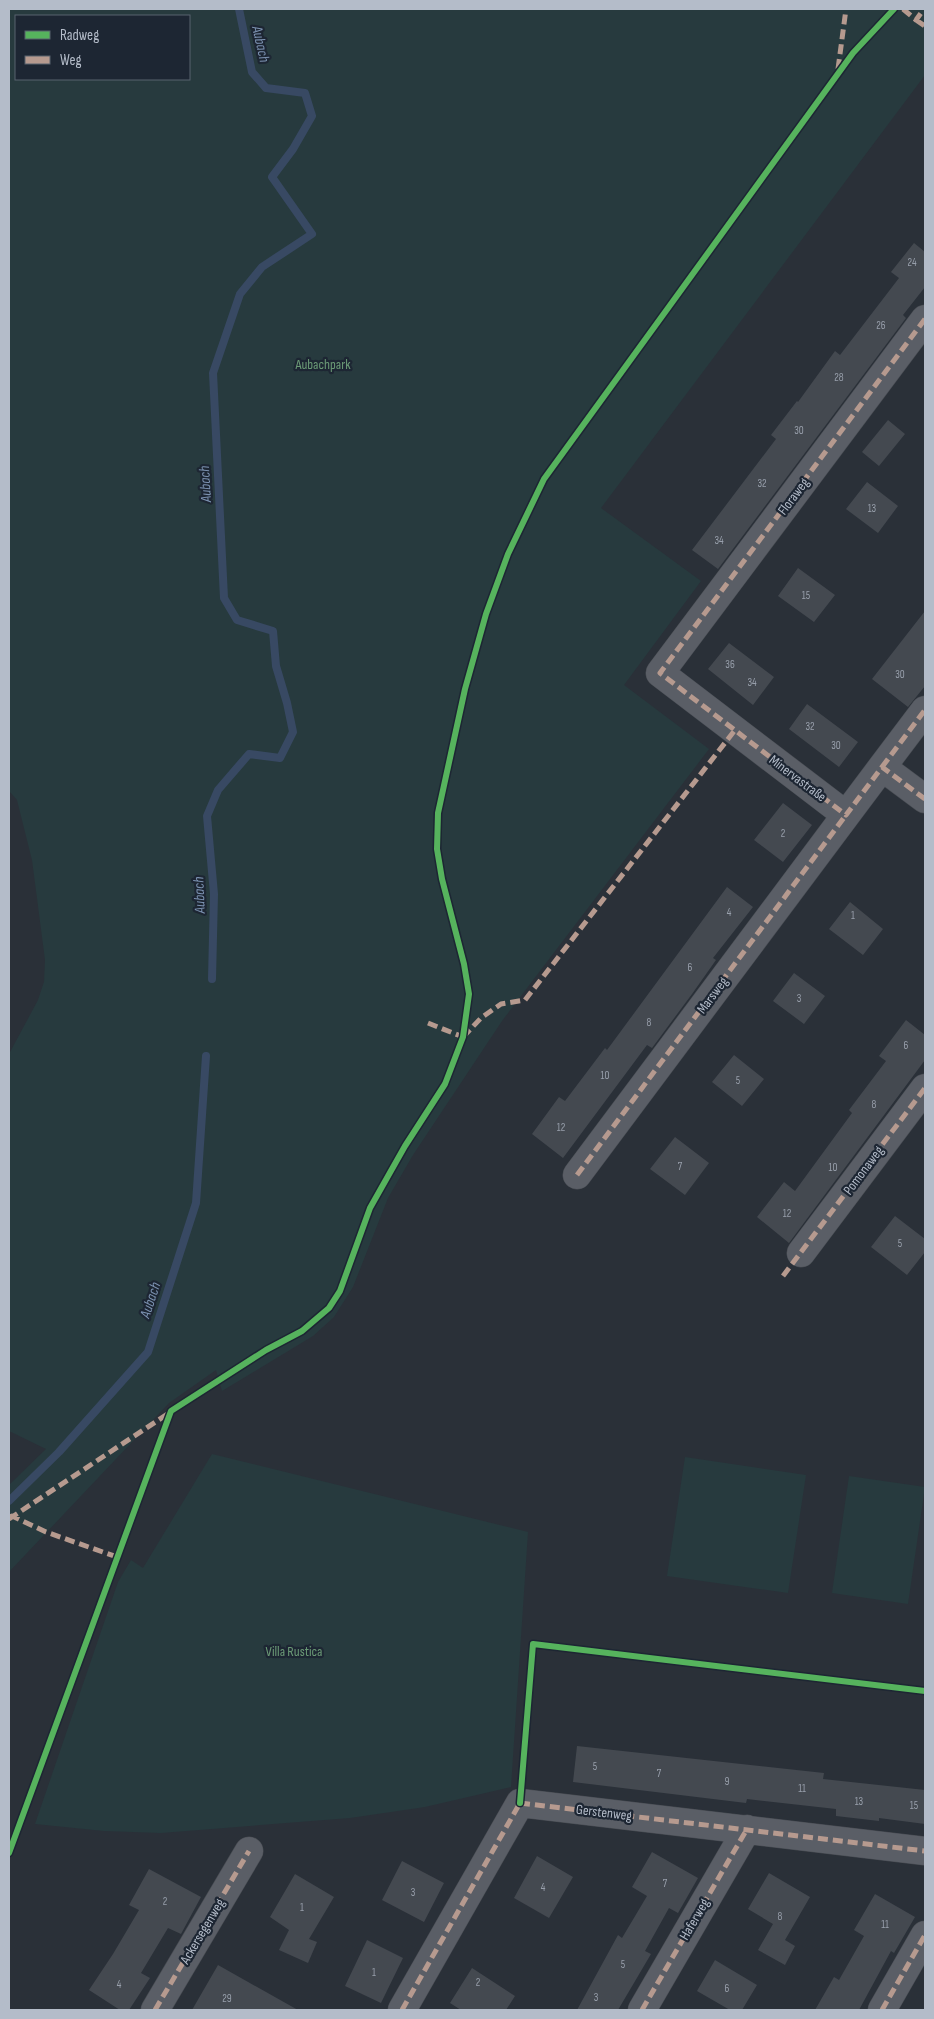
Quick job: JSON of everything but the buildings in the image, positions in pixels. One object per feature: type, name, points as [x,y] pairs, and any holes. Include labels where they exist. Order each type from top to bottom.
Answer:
[{"type":"street","name":"Floraweg","points":[[660,673],[925,319]]},
{"type":"street","name":"Minervastraße","points":[[660,673],[846,815]]},
{"type":"street","points":[[846,815],[925,710]]},
{"type":"street","points":[[882,767],[925,799]]},
{"type":"street","name":"Marsweg","points":[[577,1175],[846,815]]},
{"type":"street","name":"Pomonaweg","points":[[800,1253],[925,1088]]},
{"type":"street","name":"Gerstenweg","points":[[402,2010],[520,1803],[925,1851]]},
{"type":"street","name":"Haferweg","points":[[642,2010],[747,1829]]},
{"type":"street","name":"Ackersegenweg","points":[[155,2010],[249,1851]]},
{"type":"street","points":[[882,2010],[925,1934]]},
{"type":"green space","name":"Aubachpark","points":[[9,9],[925,9],[925,75],[601,508],[701,581],[624,685],[709,749],[502,1021],[413,1155],[388,1198],[353,1287],[334,1317],[313,1336],[222,1391],[216,1370],[169,1403],[9,1572],[9,1485],[46,1449],[9,1431],[9,1054],[38,1000],[44,982],[45,960],[32,860],[17,800],[9,791]]},
{"type":"green space","name":"Villa Rustica","points":[[212,1454],[528,1532],[511,1787],[425,1807],[350,1818],[161,1833],[104,1831],[35,1824],[118,1582],[131,1560],[143,1568]]},
{"type":"green space","points":[[685,1457],[806,1475],[788,1593],[667,1576]]},
{"type":"green space","points":[[849,1476],[925,1487],[908,1604],[832,1593]]},
{"type":"waterway","name":"Aubach","points":[[212,979],[214,894],[207,816],[218,790],[249,754],[280,758],[293,732],[276,666],[273,631],[237,620],[224,598],[213,373],[240,294],[262,267],[312,234],[272,177],[293,149],[312,116],[305,93],[266,88],[252,72],[239,9]]},
{"type":"waterway","name":"Aubach","points":[[9,1501],[59,1452],[148,1352],[196,1203],[206,1056]]},
{"type":"marked path","points":[[838,69],[846,9]]},
{"type":"marked path","points":[[903,9],[916,20],[924,9]]},
{"type":"marked path","points":[[916,20],[925,26]]},
{"type":"marked path","points":[[925,319],[660,673],[846,815],[882,767],[925,799]]},
{"type":"marked path","points":[[882,767],[925,710]]},
{"type":"marked path","points":[[463,1037],[481,1018],[501,1004],[525,1000],[735,730]]},
{"type":"marked path","points":[[577,1175],[846,815]]},
{"type":"marked path","points":[[428,1023],[463,1037]]},
{"type":"marked path","points":[[783,1276],[925,1088]]},
{"type":"marked path","points":[[9,1519],[169,1413]]},
{"type":"marked path","points":[[10,1517],[12,1516],[46,1532],[117,1557]]},
{"type":"marked path","points":[[402,2010],[520,1803],[520,1799]]},
{"type":"marked path","points":[[520,1803],[925,1851]]},
{"type":"marked path","points":[[642,2010],[747,1829]]},
{"type":"marked path","points":[[155,2010],[249,1851]]},
{"type":"marked path","points":[[882,2010],[925,1935]]},
{"type":"cycle path","points":[[9,1853],[171,1411],[266,1350],[302,1331],[329,1308],[340,1291],[370,1208],[405,1146],[445,1084],[463,1037],[469,994],[464,964],[442,879],[437,849],[438,813],[465,689],[486,614],[508,554],[544,479],[853,53],[894,9]]},
{"type":"cycle path","points":[[520,1803],[533,1644],[925,1691]]}]
